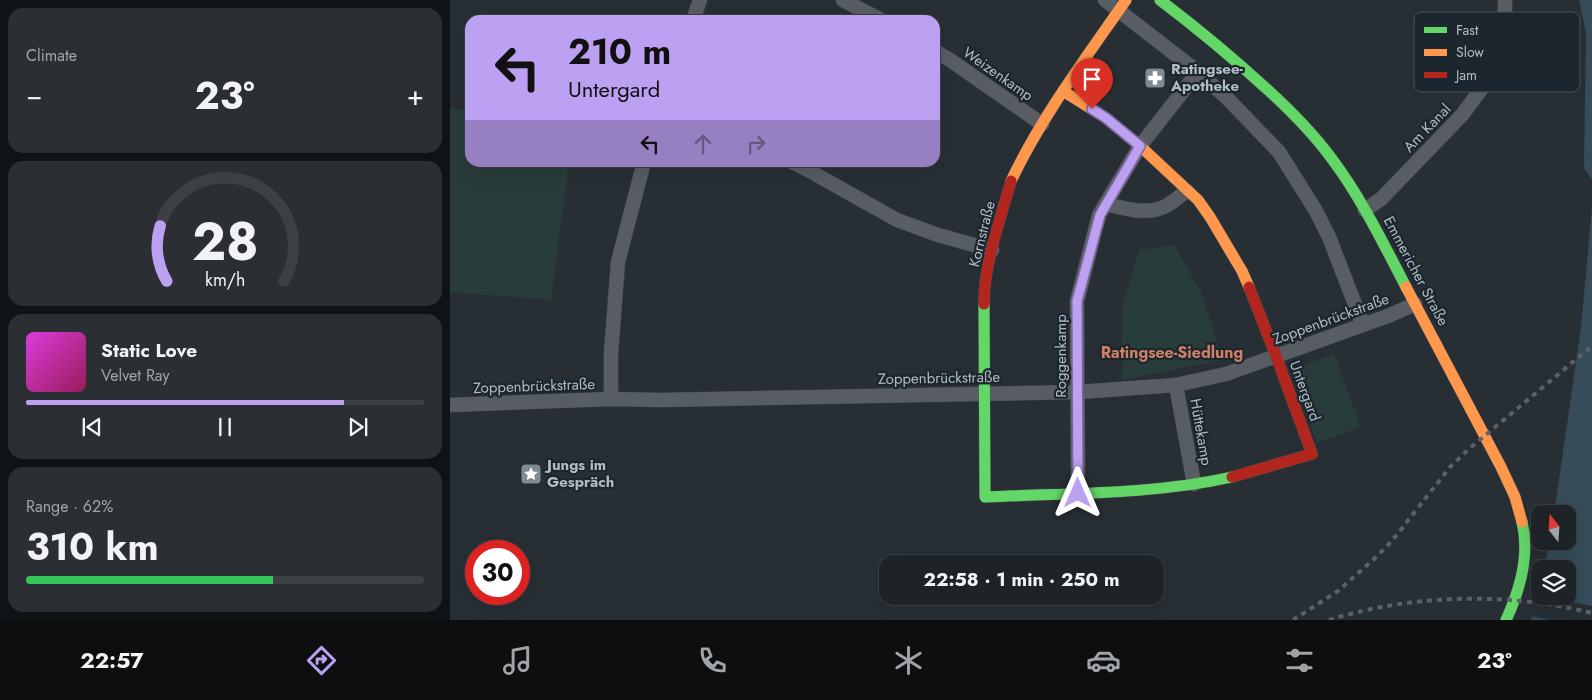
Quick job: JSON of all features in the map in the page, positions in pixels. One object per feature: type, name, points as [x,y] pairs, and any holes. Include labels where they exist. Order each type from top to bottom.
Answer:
[{"type":"street","points":[[694,15],[700,0]]},
{"type":"street","points":[[843,0],[872,15]]},
{"type":"street","points":[[1106,0],[1122,5],[1227,98],[1279,152],[1316,211],[1329,237],[1363,325]]},
{"type":"street","name":"Emmericher Straße","points":[[1160,0],[1249,72],[1304,124],[1337,165],[1366,210],[1504,476],[1519,510],[1523,525],[1524,565],[1516,597],[1506,620]]},
{"type":"street","name":"Kornstraße","points":[[985,496],[984,288],[1011,180],[1042,124],[1122,5]]},
{"type":"street","name":"Weizenkamp","points":[[940,54],[1042,124]]},
{"type":"street","name":"Roggenkamp","points":[[1078,493],[1077,301],[1100,215],[1140,146],[1198,72]]},
{"type":"street","name":"Untergard","points":[[985,496],[1136,490],[1194,484],[1254,472],[1312,454],[1242,271],[1210,217],[1198,200],[1140,146],[1106,118],[1063,91]]},
{"type":"street","name":"Am Kanal","points":[[1366,210],[1381,199],[1462,115],[1479,92]]},
{"type":"street","points":[[612,399],[611,352],[618,262],[643,167]]},
{"type":"street","points":[[802,167],[897,220],[938,235],[992,250]]},
{"type":"street","points":[[1106,204],[1130,210],[1148,211],[1166,206],[1187,191]]},
{"type":"street","name":"Zoppenbrückstraße","points":[[450,405],[612,399],[661,400],[1078,392],[1176,384],[1226,374],[1363,325],[1415,304]]},
{"type":"street","name":"Hüttekamp","points":[[1176,384],[1194,484]]},
{"type":"green space","points":[[450,109],[465,110],[465,167],[568,167],[551,300],[450,292]]},
{"type":"green space","points":[[1174,245],[1201,292],[1223,360],[1122,380],[1122,307],[1139,250]]},
{"type":"green space","points":[[1334,354],[1361,427],[1317,443],[1290,370]]},
{"type":"water","points":[[1579,0],[1592,0],[1592,180],[1584,168],[1586,33]]},
{"type":"water","points":[[1592,207],[1592,620],[1531,620],[1535,605],[1576,605],[1576,560],[1546,560],[1548,550],[1576,550],[1576,505],[1555,505],[1581,328]]},
{"type":"pier","points":[[1576,603],[1592,606],[1592,620],[1550,620],[1530,616],[1532,605],[1576,605]]},
{"type":"railway","points":[[1293,620],[1338,591],[1374,559],[1392,541],[1450,467],[1592,346]]},
{"type":"railway","points":[[1329,620],[1393,605],[1460,599],[1527,602],[1560,606],[1592,613]]},
{"type":"traffic: fast","points":[[1160,0],[1255,78],[1317,140],[1353,190],[1406,287]]},
{"type":"traffic: fast","points":[[984,304],[985,497],[1140,490],[1201,483],[1232,477]]},
{"type":"traffic: fast","points":[[1506,620],[1516,597],[1524,560],[1525,547],[1522,522]]},
{"type":"traffic: slow","points":[[1011,181],[1050,111],[1126,0]]},
{"type":"traffic: slow","points":[[1063,91],[1106,118],[1140,146],[1198,200],[1242,271],[1249,287]]},
{"type":"traffic: slow","points":[[1406,287],[1501,467],[1515,497],[1522,522]]},
{"type":"traffic: jam","points":[[984,304],[990,258],[1011,181]]},
{"type":"traffic: jam","points":[[1232,477],[1312,454],[1249,287]]},
{"type":"place","name":"Ratingsee- Apotheke","points":[[1155,78]]},
{"type":"place","name":"Jungs im Gespräch","points":[[531,474]]},
{"type":"district","name":"Ratingsee-Siedlung","points":[[1172,352]]},
{"type":"route","points":[[1078,493],[1077,301],[1100,215],[1140,146],[1092,109]]}]
